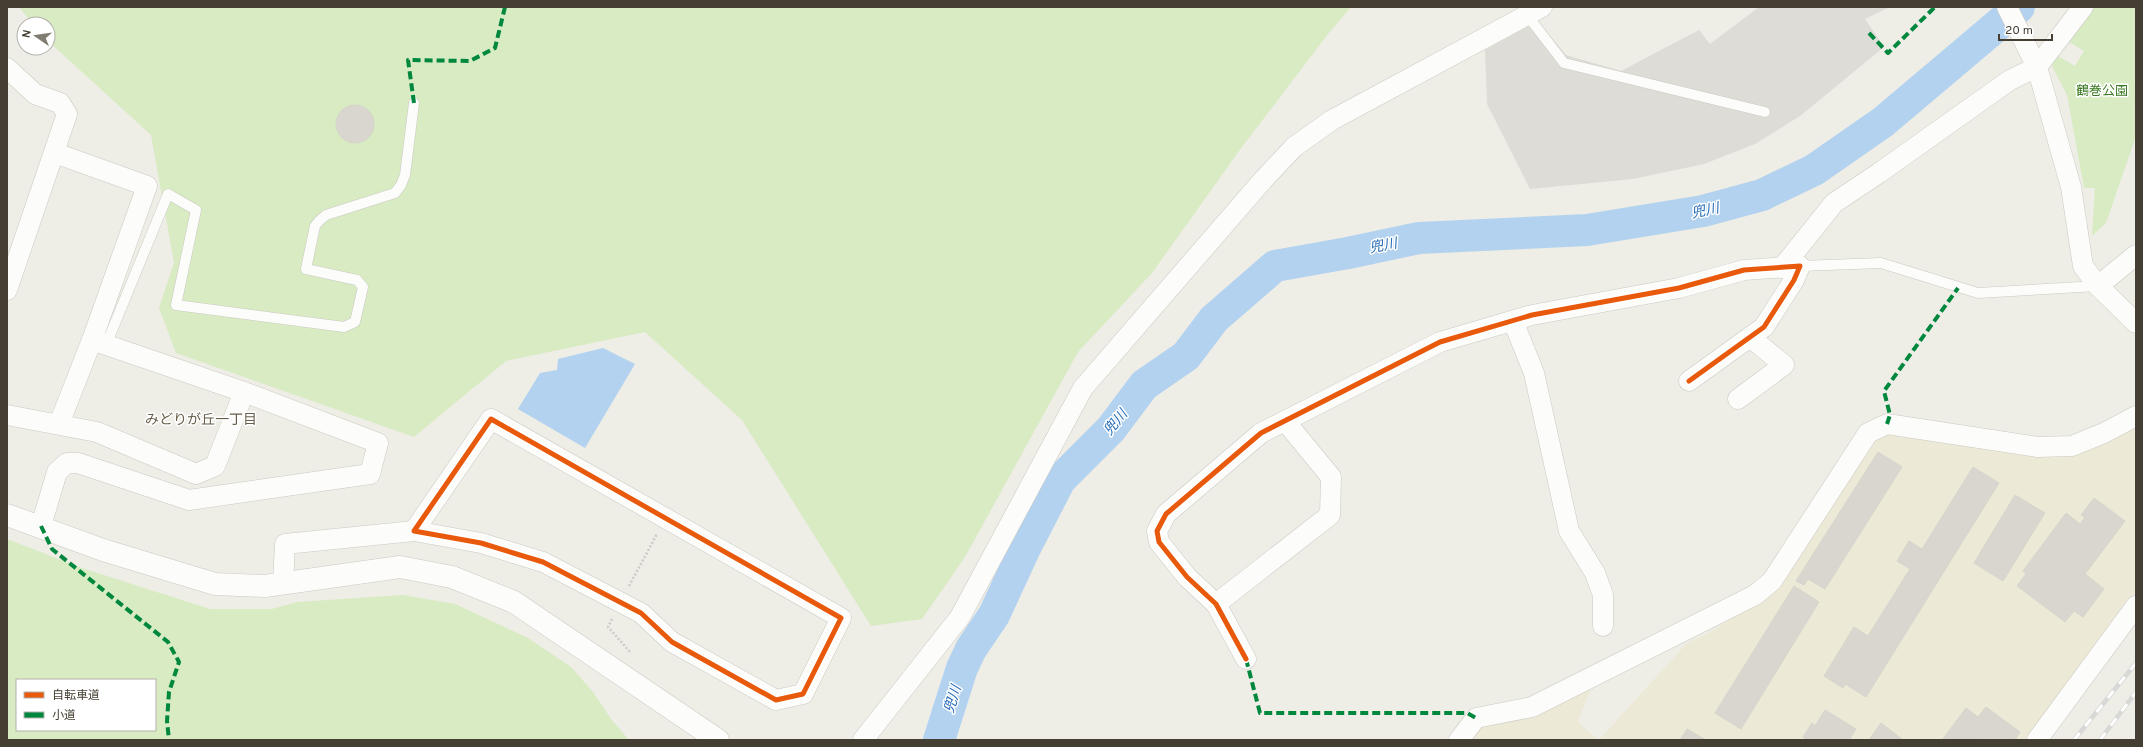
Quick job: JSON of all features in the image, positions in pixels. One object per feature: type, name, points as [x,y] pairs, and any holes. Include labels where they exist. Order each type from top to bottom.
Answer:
[{"type":"street","points":[[2007,7],[2034,63],[2071,187],[2083,266],[2098,286],[2136,323]]},
{"type":"street","points":[[1689,381],[1764,326],[1794,280],[1791,267],[1834,203],[1879,173],[2034,63],[2083,7]]},
{"type":"street","points":[[863,740],[960,617],[1083,388],[1263,180],[1294,147],[1332,120],[1535,11]]},
{"type":"street","points":[[7,68],[35,94],[60,103],[67,114],[55,153],[7,290]]},
{"type":"street","points":[[55,153],[147,186],[99,342],[59,424]]},
{"type":"street","points":[[2098,286],[2136,255]]},
{"type":"street","points":[[1246,659],[1216,604],[1187,577],[1159,542],[1157,531],[1166,514],[1261,434],[1440,342],[1532,315],[1679,288],[1744,270],[1791,267]]},
{"type":"street","points":[[1513,321],[1534,373],[1569,531],[1595,573],[1603,595],[1603,626]]},
{"type":"street","points":[[1738,399],[1784,365],[1750,337]]},
{"type":"street","points":[[41,526],[57,472],[67,463],[78,463],[189,500],[370,474],[378,443],[244,392],[99,342]]},
{"type":"street","points":[[7,415],[97,432],[119,440],[196,474],[215,466],[244,392]]},
{"type":"street","points":[[1459,740],[1476,718],[1532,707],[1755,595],[1772,581],[1868,433],[1887,424],[2038,447],[2072,446],[2104,433],[2136,416]]},
{"type":"street","points":[[283,583],[285,544],[414,531],[481,543],[543,562],[641,613],[672,642],[776,700],[803,694],[841,618],[491,419],[414,531]]},
{"type":"street","points":[[1216,604],[1330,515],[1331,477],[1285,421]]},
{"type":"street","points":[[7,515],[41,526],[103,550],[215,584],[264,586],[400,567],[452,577],[514,602],[718,740]]},
{"type":"street","points":[[2037,740],[2136,606]]},
{"type":"lane","points":[[1535,11],[1564,63],[1765,112]]},
{"type":"lane","points":[[99,342],[168,194],[196,210],[176,305],[344,327],[354,322],[363,287],[357,280],[306,269],[315,226],[326,216],[395,193],[401,185],[405,175],[414,103]]},
{"type":"lane","points":[[1791,267],[1881,263],[1978,293],[2098,286]]},
{"type":"path","points":[[631,653],[608,627],[666,518]]},
{"type":"shaded area","points":[[1759,7],[1890,7],[1865,19],[1884,47],[1800,116],[1755,144],[1704,164],[1633,179],[1530,189],[1487,104],[1485,50],[1538,21],[1566,55],[1621,71],[1699,30],[1710,44]]},
{"type":"shaded area","points":[[2136,425],[2136,591],[2027,740],[1599,740],[1687,643],[1709,633],[1756,603],[1866,447],[1888,431],[2079,453],[2101,445]]},
{"type":"shaded area","points":[[1591,688],[1578,722],[1598,740],[1467,740],[1473,732],[1487,723]]},
{"type":"green space","points":[[19,7],[1351,7],[1328,34],[1239,151],[1152,273],[1078,352],[965,557],[922,619],[871,626],[742,420],[645,332],[506,361],[414,437],[176,353],[159,308],[174,263],[151,135],[56,48],[56,16],[26,16]]},
{"type":"green space","name":"鶴巻公園","points":[[2095,7],[2136,7],[2136,136],[2106,223],[2092,236],[2095,188],[2084,188],[2067,95],[2052,66],[2056,55],[2075,66],[2084,51],[2066,40]]},
{"type":"green space","points":[[7,539],[82,568],[210,609],[272,609],[297,602],[403,595],[455,604],[528,638],[571,667],[593,692],[611,719],[629,740],[7,740]]},
{"type":"water","points":[[603,348],[635,364],[585,448],[518,409],[540,373],[557,370],[558,359]]},
{"type":"building","points":[[351,105],[359,105],[369,110],[373,117],[373,131],[369,138],[359,143],[351,143],[341,138],[339,135],[336,128],[336,120],[341,110],[344,108]]},
{"type":"building","points":[[1878,452],[1902,467],[1825,589],[1808,579],[1804,585],[1796,581]]},
{"type":"building","points":[[1973,467],[1999,483],[1866,697],[1845,684],[1843,688],[1824,676],[1854,627],[1868,636],[1910,569],[1897,561],[1909,541],[1922,549]]},
{"type":"building","points":[[2015,495],[2045,513],[2003,581],[1974,563]]},
{"type":"building","points":[[2094,498],[2125,521],[2085,574],[2104,589],[2083,617],[2074,611],[2065,622],[2017,586],[2026,574],[2023,571],[2066,513],[2080,524],[2085,517],[2081,515]]},
{"type":"building","points":[[1794,586],[1819,602],[1741,729],[1715,713]]},
{"type":"building","points":[[1986,707],[2020,732],[2015,740],[1943,739],[1966,708],[1978,717]]},
{"type":"building","points":[[1825,710],[1856,729],[1849,740],[1807,740],[1803,737],[1812,723],[1815,726]]},
{"type":"building","points":[[1881,723],[1903,740],[1869,740]]},
{"type":"building","points":[[1687,729],[1706,740],[1680,740]]},
{"type":"waterway","name":"兜川","points":[[939,740],[962,668],[971,649],[994,615],[1024,550],[1060,480],[1111,429],[1144,385],[1186,356],[1214,319],[1275,266],[1419,238],[1587,230],[1703,211],[1762,195],[1814,170],[1883,122],[2019,7]]},
{"type":"railway","points":[[2074,740],[2136,663]]},
{"type":"railway","points":[[2100,740],[2136,692]]},
{"type":"marked path","points":[[414,103],[408,60],[470,61],[495,48],[505,7]]},
{"type":"marked path","points":[[1869,33],[1888,53],[1935,7]]},
{"type":"marked path","points":[[1887,424],[1890,415],[1884,391],[1958,288]]},
{"type":"marked path","points":[[41,526],[52,549],[168,642],[179,662],[169,692],[167,721],[169,740]]},
{"type":"marked path","points":[[1246,659],[1260,713],[1467,713],[1476,718]]},
{"type":"cycle path","points":[[1246,659],[1216,604],[1187,577],[1159,542],[1157,531],[1166,514],[1261,433],[1440,342],[1532,315],[1679,288],[1744,270],[1800,266],[1794,280],[1764,327],[1689,381]]},
{"type":"cycle path","points":[[491,419],[841,618],[803,694],[776,700],[672,642],[641,613],[543,562],[481,543],[414,531],[491,419]]},
{"type":"district","name":"みどりが丘一丁目","points":[[201,419]]}]
